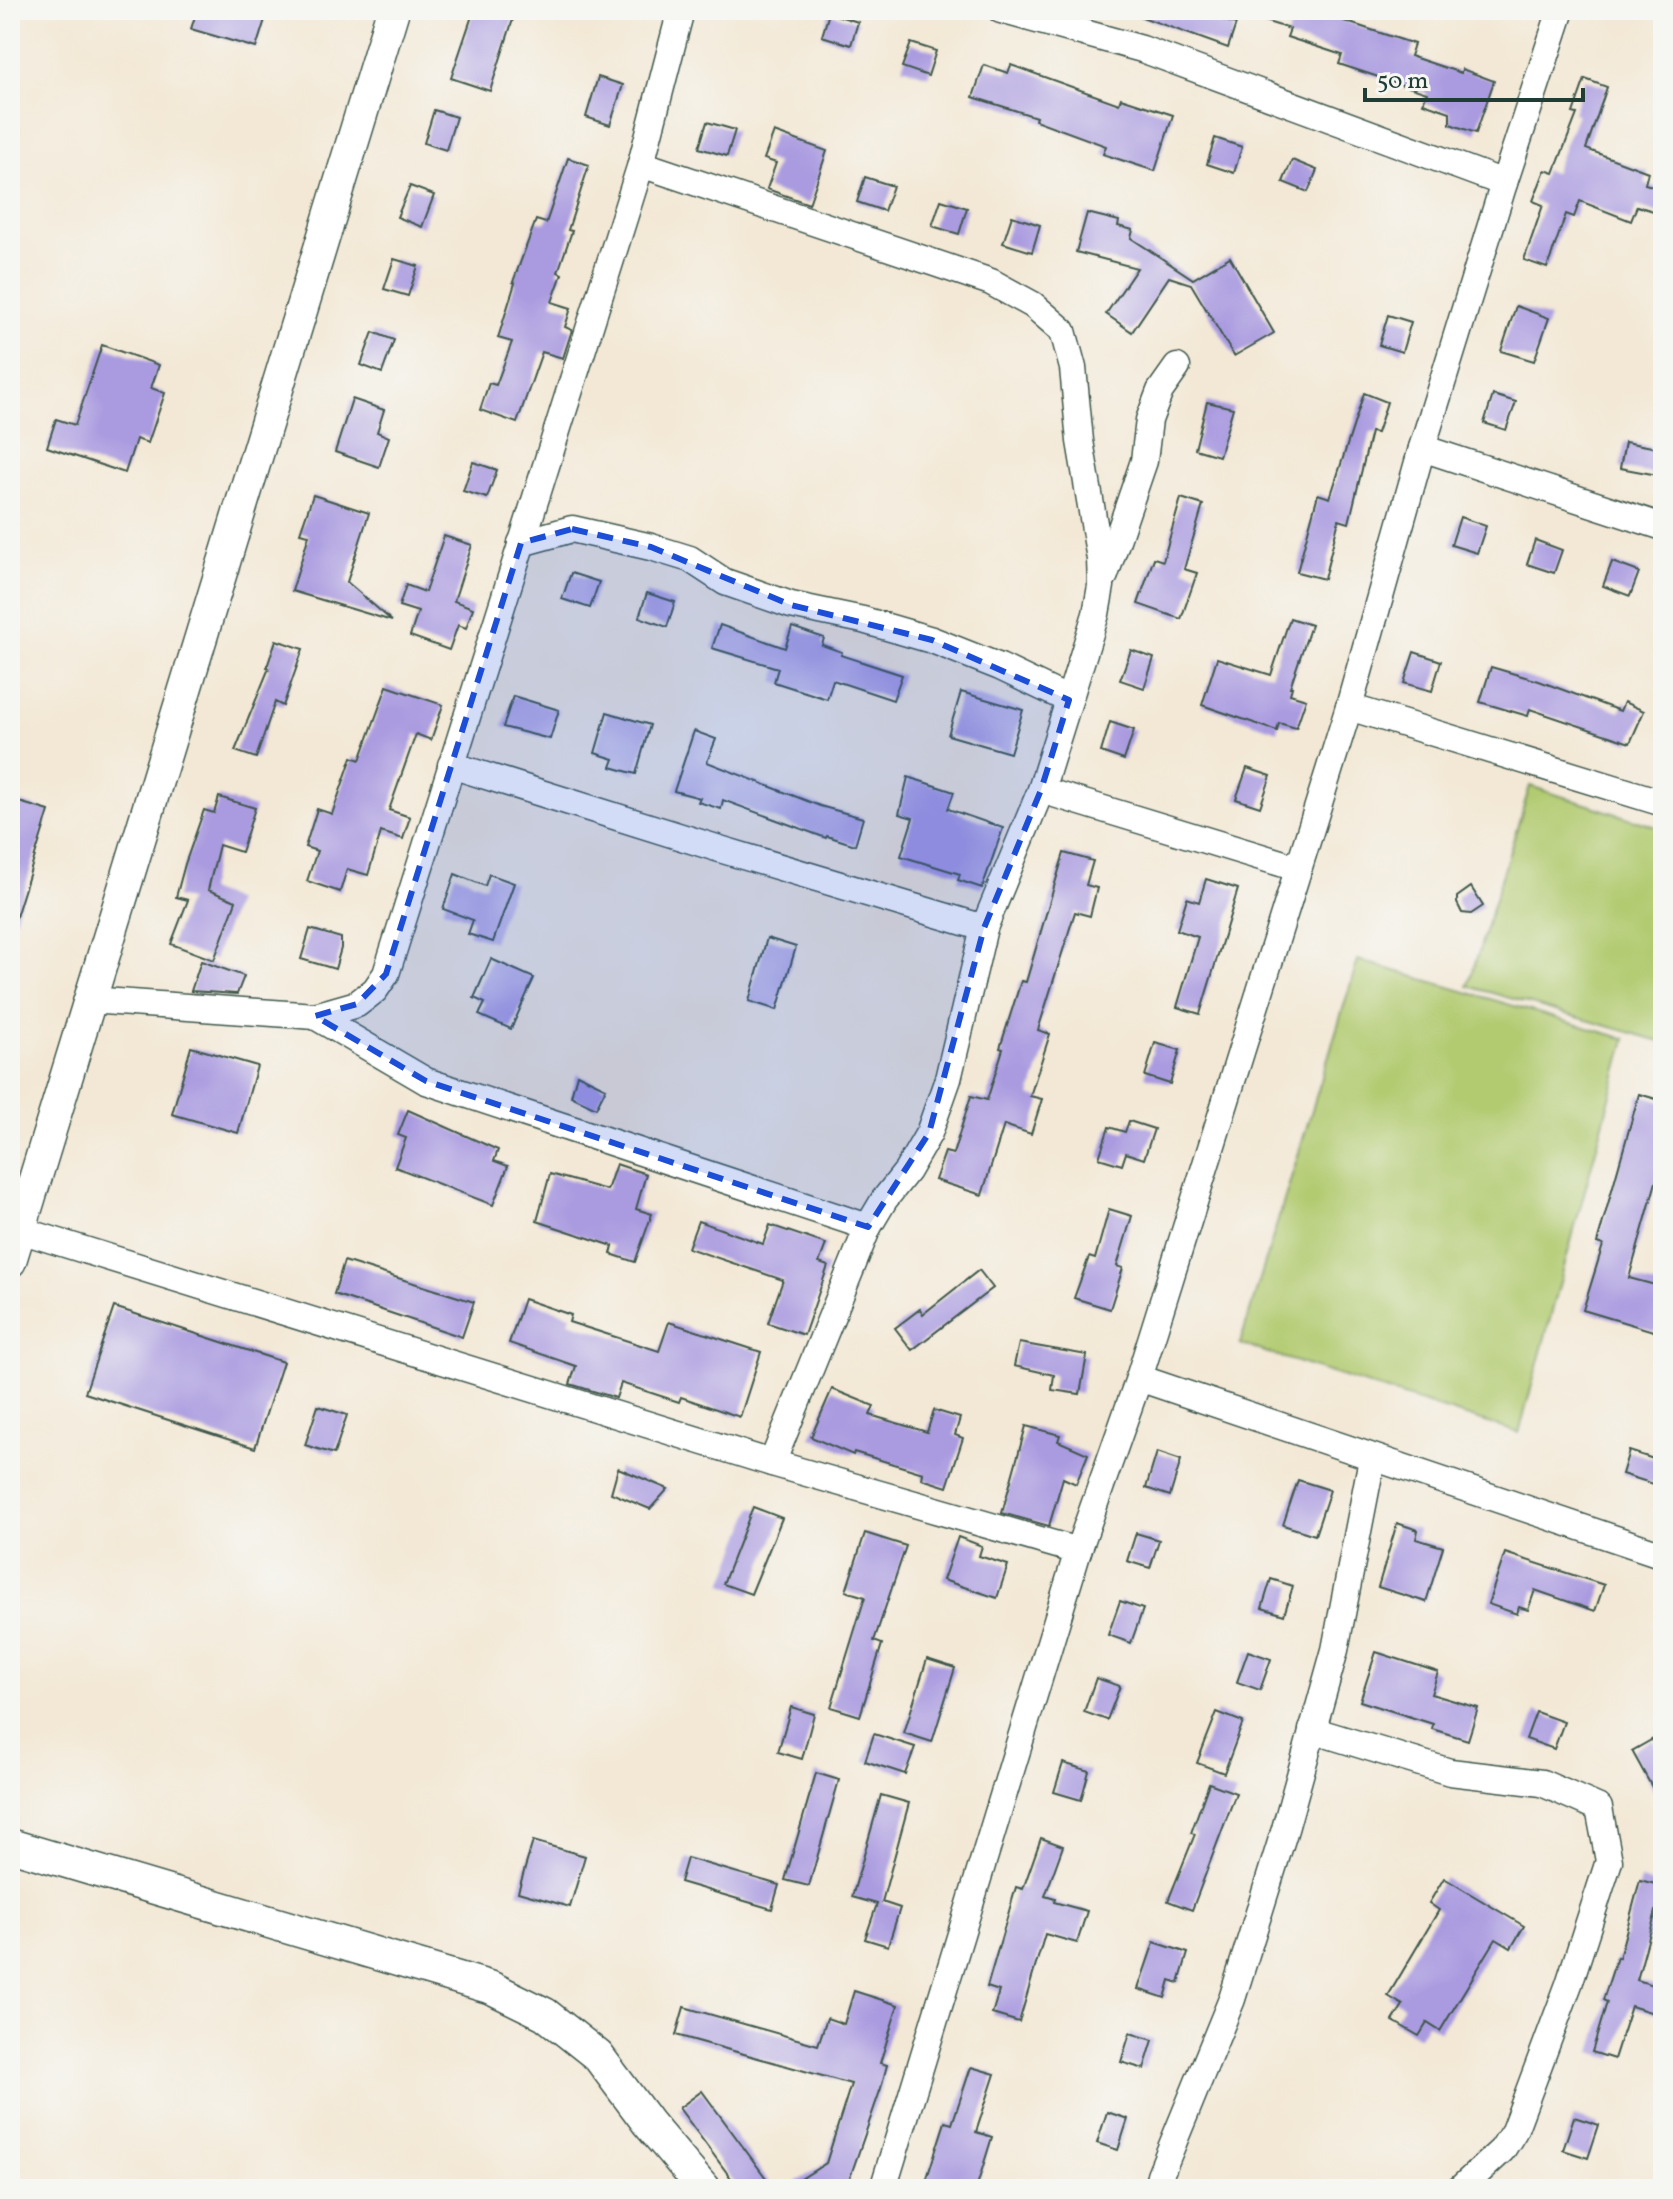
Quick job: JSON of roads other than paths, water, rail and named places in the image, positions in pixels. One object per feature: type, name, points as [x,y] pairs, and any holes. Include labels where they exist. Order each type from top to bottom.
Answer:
[{"type":"street","points":[[10,1261],[393,10]]},
{"type":"street","points":[[89,1000],[315,1016],[357,1004],[375,990],[386,974],[641,164],[681,10]]},
{"type":"street","points":[[1001,10],[1142,49],[1504,183]]},
{"type":"street","points":[[883,2189],[1078,1551],[1139,1378],[1349,707],[1422,448],[1561,10]]},
{"type":"street","points":[[641,164],[991,282],[1033,305],[1063,331],[1073,368],[1080,441],[1100,559],[1101,586]]},
{"type":"street","points":[[772,1463],[868,1227],[929,1133],[948,1079],[984,928],[1041,790],[1096,614],[1101,586],[1144,461],[1149,420],[1160,391],[1177,367]]},
{"type":"street","points":[[1422,448],[1663,527]]},
{"type":"street","points":[[521,543],[572,529],[651,547],[690,559],[725,582],[791,605],[863,620],[932,640],[1069,700]]},
{"type":"street","points":[[1349,707],[1663,803]]},
{"type":"street","points":[[451,765],[737,855],[984,928]]},
{"type":"street","points":[[1041,790],[1297,868]]},
{"type":"street","points":[[315,1016],[426,1081],[868,1227]]},
{"type":"street","points":[[20,1230],[772,1463],[1078,1551]]},
{"type":"street","points":[[1139,1378],[1663,1555]]},
{"type":"street","points":[[1157,2189],[1232,1999],[1312,1730],[1335,1650],[1372,1459]]},
{"type":"street","points":[[1312,1730],[1450,1772],[1542,1783],[1599,1808],[1609,1861],[1569,1984],[1514,2131],[1502,2150],[1460,2189]]},
{"type":"street","points":[[10,1845],[477,1984],[519,2000],[545,2014],[598,2056],[648,2123],[704,2189]]}]
